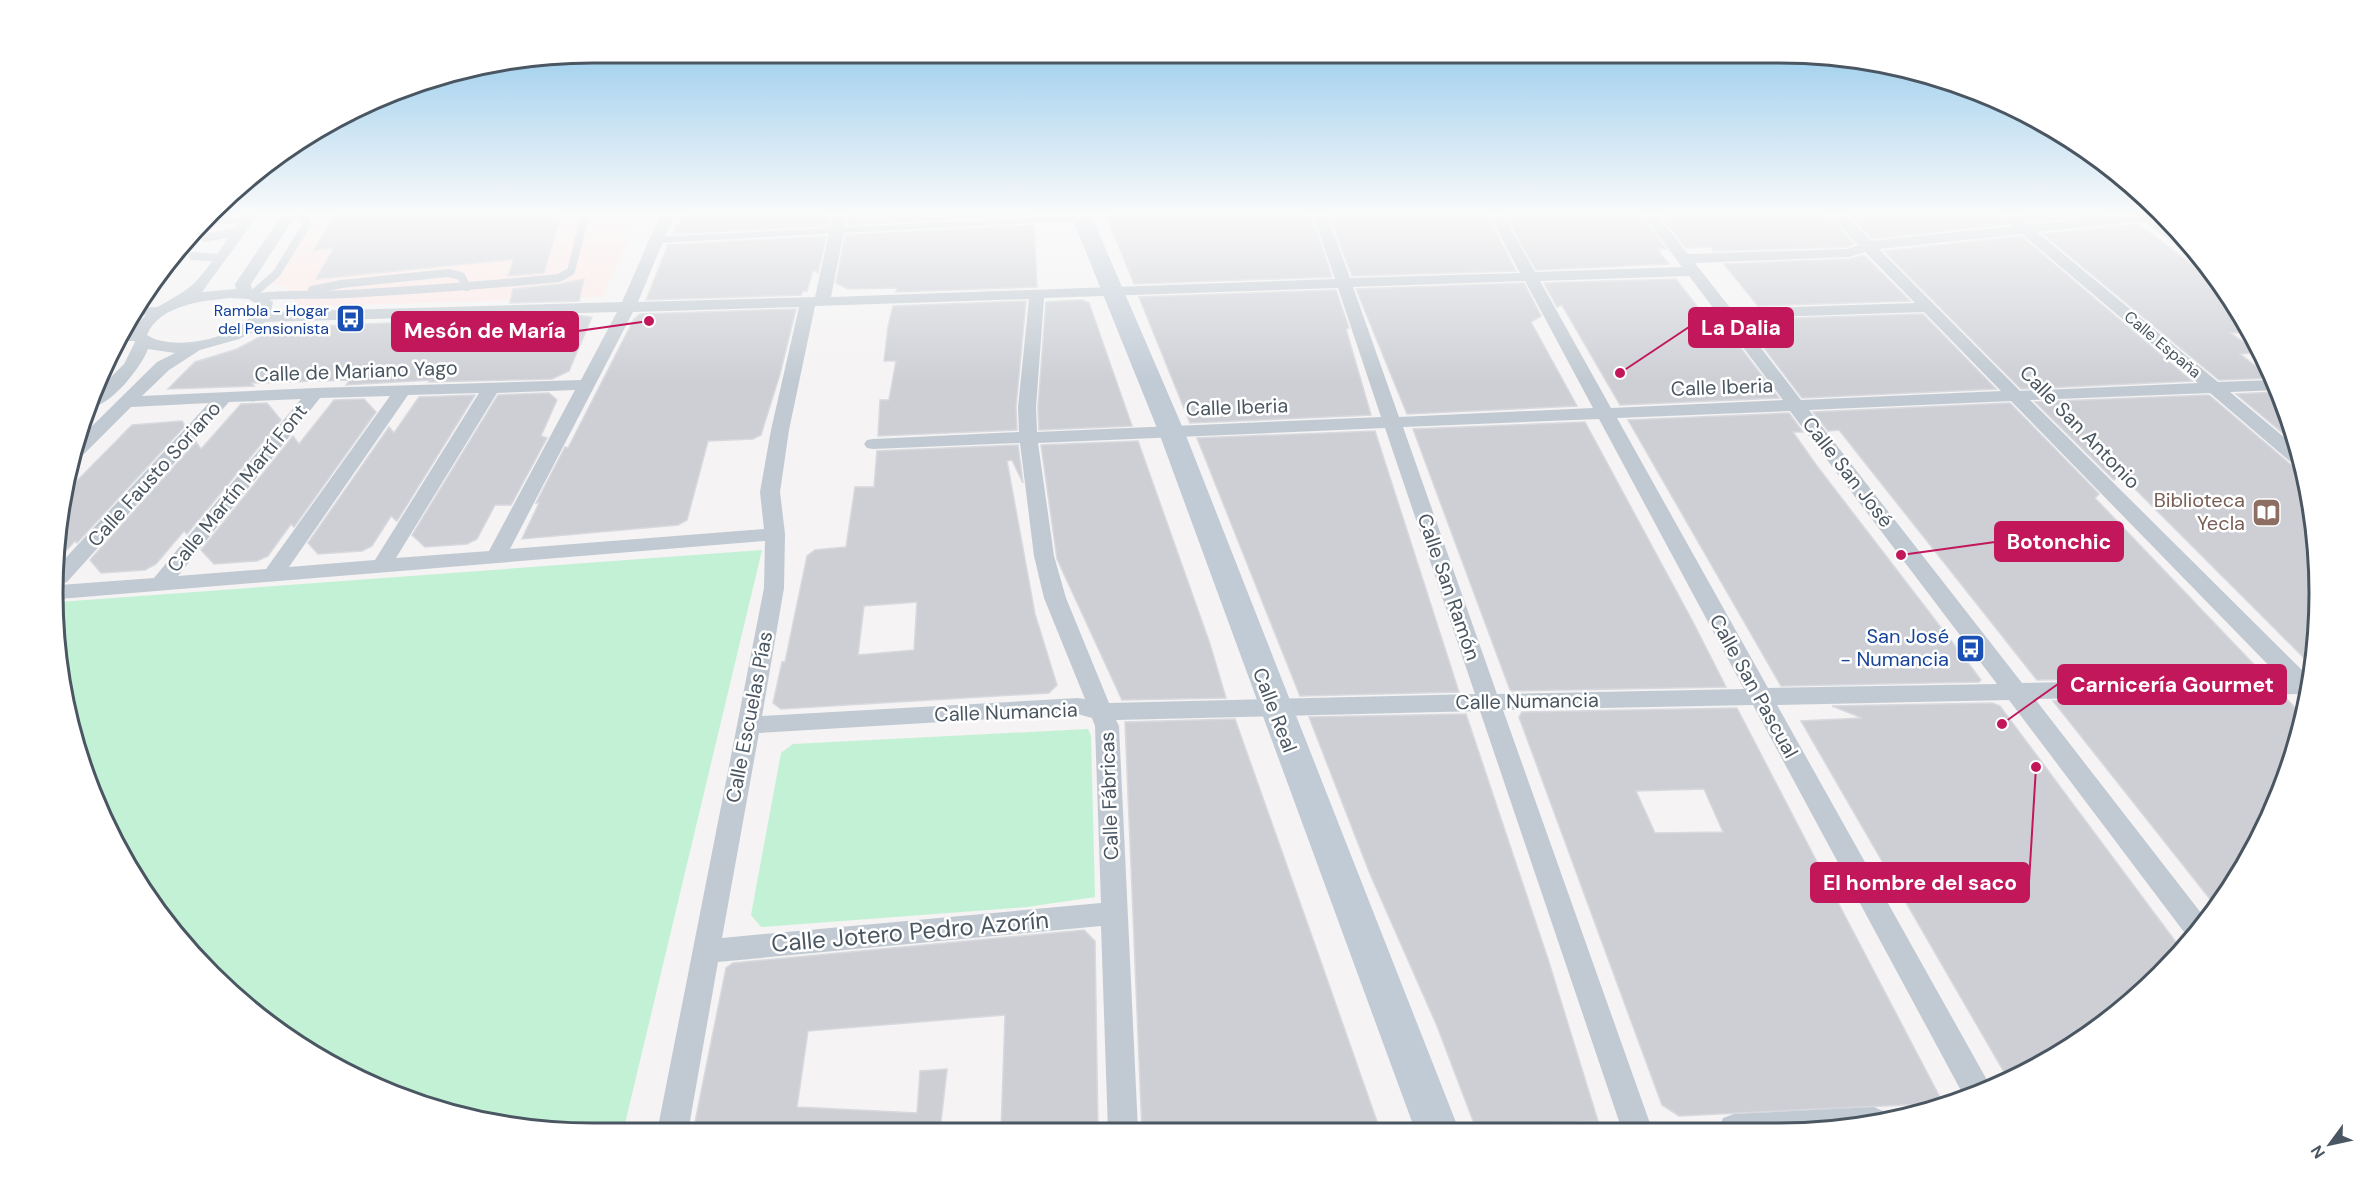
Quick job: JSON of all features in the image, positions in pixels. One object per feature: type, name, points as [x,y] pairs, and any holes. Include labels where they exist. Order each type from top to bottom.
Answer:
[{"type":"main road","name":"Calle Real","points":[[1105,270],[1171,432],[1274,709],[1434,1123]]},
{"type":"street","points":[[177,304],[199,287],[211,270]]},
{"type":"street","points":[[85,444],[163,366],[206,344],[240,332],[262,317],[266,309],[265,302],[252,295],[243,284],[252,270]]},
{"type":"street","points":[[496,557],[628,306],[644,270]]},
{"type":"street","name":"Calle Escuelas Pías","points":[[674,1123],[774,588],[775,534],[771,492],[780,430],[824,270]]},
{"type":"street","name":"Calle San Ramón","points":[[1338,270],[1635,1123]]},
{"type":"street","name":"Calle San Pascual","points":[[1525,270],[1974,1086]]},
{"type":"street","points":[[262,317],[815,302],[1529,277],[1618,270]]},
{"type":"street","name":"Calle San José","points":[[1693,270],[2019,692],[2193,923]]},
{"type":"street","name":"Calle San Antonio","points":[[1893,270],[2301,683]]},
{"type":"street","name":"Calle España","points":[[2074,270],[2290,451]]},
{"type":"street","points":[[102,392],[136,360],[140,340],[139,328],[147,320],[177,304],[213,294],[252,295]]},
{"type":"street","name":"Calle Fábricas","points":[[1037,294],[1028,407],[1028,438],[1049,576],[1055,597],[1104,712],[1107,726],[1123,1123]]},
{"type":"street","points":[[1726,314],[1929,307]]},
{"type":"street","points":[[140,340],[153,347],[168,349],[206,344]]},
{"type":"street","name":"Calle de Mariano Yago","points":[[128,402],[315,393],[586,385]]},
{"type":"street","name":"Calle Iberia","points":[[873,444],[2267,385]]},
{"type":"street","points":[[381,566],[492,387]]},
{"type":"street","points":[[273,574],[403,390]]},
{"type":"street","name":"Calle Martín Martí Font","points":[[160,584],[315,393]]},
{"type":"street","name":"Calle Fausto Soriano","points":[[64,573],[224,397]]},
{"type":"street","points":[[63,592],[775,534]]},
{"type":"street","name":"Calle Numancia","points":[[747,725],[1078,706],[1104,712],[1489,702],[2300,688]]},
{"type":"street","name":"Calle Jotero Pedro Azorín","points":[[706,951],[1114,913]]},
{"type":"lane","points":[[252,295],[264,288],[278,270]]},
{"type":"lane","points":[[303,292],[326,295],[467,287],[550,279],[566,275],[571,270]]},
{"type":"lane","points":[[252,295],[303,292],[341,284],[448,273],[461,276],[467,287]]},
{"type":"lane","points":[[144,312],[160,312]]},
{"type":"lane","points":[[129,338],[140,340]]},
{"type":"shaded area","points":[[272,270],[615,270],[602,297],[297,307],[292,293],[286,287],[265,282]]},
{"type":"green space","points":[[762,550],[625,1123],[558,1122],[490,1113],[456,1105],[390,1083],[328,1052],[299,1034],[270,1013],[218,968],[173,916],[152,887],[134,858],[103,796],[81,730],[73,696],[64,628],[63,602]]},
{"type":"green space","points":[[1088,729],[1091,736],[1095,897],[1027,907],[761,927],[751,915],[781,753],[793,744]]},
{"type":"building","points":[[321,270],[402,270],[316,279]]},
{"type":"building","points":[[510,270],[545,270],[544,273],[508,276]]},
{"type":"building","points":[[658,270],[813,270],[807,291],[803,291],[801,295],[646,300]]},
{"type":"building","points":[[838,270],[1036,270],[1037,287],[896,292],[897,288],[848,289],[836,283]]},
{"type":"building","points":[[1128,270],[1330,270],[1332,277],[1134,284]]},
{"type":"building","points":[[1350,270],[1516,271],[1352,276]]},
{"type":"building","points":[[1729,270],[1879,270],[1910,301],[1758,306]]},
{"type":"building","points":[[1903,270],[2062,270],[2192,381],[2021,389]]},
{"type":"building","points":[[2087,270],[2199,270],[2240,333],[2230,333],[2246,343],[2251,353],[2240,354],[2259,368],[2263,378],[2219,380]]},
{"type":"building","points":[[584,279],[579,301],[510,303],[513,289]]},
{"type":"building","points":[[1676,279],[1723,340],[1734,339],[1779,398],[1620,405],[1562,305],[1557,307],[1544,283]]},
{"type":"building","points":[[1524,283],[1541,316],[1531,322],[1577,406],[1407,414],[1356,289]]},
{"type":"building","points":[[1336,290],[1349,328],[1346,329],[1371,415],[1190,423],[1139,297]]},
{"type":"building","points":[[1082,300],[1089,303],[1132,426],[1039,430],[1038,407],[1046,302]]},
{"type":"building","points":[[1026,301],[1016,407],[1017,430],[878,436],[880,400],[889,400],[896,361],[884,361],[893,306]]},
{"type":"building","points":[[796,309],[780,374],[761,435],[753,439],[708,441],[687,520],[678,525],[522,539],[539,503],[536,503],[565,447],[568,448],[634,319],[640,314]]},
{"type":"building","points":[[1923,314],[1996,389],[1802,398],[1755,336],[1766,319]]},
{"type":"building","points":[[576,315],[592,317],[569,371],[552,379],[429,382],[431,380],[346,385],[350,380],[251,383],[254,386],[168,389],[195,362],[237,349],[276,328]]},
{"type":"building","points":[[2270,392],[2284,435],[2236,394]]},
{"type":"building","points":[[549,393],[557,400],[541,436],[547,438],[511,505],[495,505],[477,539],[467,544],[425,547],[412,535],[498,395]]},
{"type":"building","points":[[475,395],[397,521],[391,516],[372,546],[362,551],[318,554],[308,543],[389,427],[394,433],[419,397]]},
{"type":"building","points":[[2209,395],[2294,467],[2308,558],[2308,628],[2304,658],[2120,474],[2114,480],[2035,402]]},
{"type":"building","points":[[364,399],[376,412],[294,527],[291,524],[268,556],[257,561],[214,564],[201,550],[293,436],[299,444],[334,400]]},
{"type":"building","points":[[267,403],[281,420],[187,534],[184,531],[156,564],[145,570],[101,573],[90,560],[196,442],[201,449],[241,404]]},
{"type":"building","points":[[2010,403],[2099,494],[2095,498],[2265,676],[2037,680],[1839,430],[1828,431],[1813,412]]},
{"type":"building","points":[[1789,413],[1803,432],[1793,432],[1817,466],[1981,680],[1979,682],[1781,686],[1628,420]]},
{"type":"building","points":[[182,421],[185,426],[77,543],[75,541],[65,552],[75,483],[132,425]]},
{"type":"building","points":[[1585,422],[1726,687],[1510,690],[1413,429]]},
{"type":"building","points":[[1375,431],[1459,692],[1300,696],[1197,438]]},
{"type":"building","points":[[1138,441],[1210,644],[1226,698],[1122,700],[1057,559],[1041,445]]},
{"type":"building","points":[[1018,445],[1023,483],[1012,460],[1007,461],[1035,614],[1057,685],[1049,693],[781,709],[773,703],[782,662],[785,662],[807,556],[815,550],[846,547],[855,487],[874,487],[877,451]],"holes":[[[917,602],[914,650],[858,655],[864,606]]]},
{"type":"building","points":[[2284,696],[2296,709],[2269,796],[2238,858],[2211,900],[2053,701]]},
{"type":"building","points":[[1992,703],[2000,706],[2176,943],[2154,968],[2102,1013],[2044,1052],[2004,1072],[1801,721],[1862,718],[1832,706]]},
{"type":"building","points":[[1737,708],[1940,1098],[1919,1104],[1679,1116],[1662,1105],[1519,717],[1522,712]],"holes":[[[1704,789],[1723,832],[1655,833],[1636,791]]]},
{"type":"building","points":[[1466,714],[1548,959],[1598,1121],[1474,1123],[1437,1026],[1370,874],[1309,717]]},
{"type":"building","points":[[1235,719],[1378,1123],[1142,1123],[1125,722]]},
{"type":"building","points":[[1084,930],[1095,941],[1098,1123],[1001,1123],[1005,1015],[808,1031],[797,1107],[917,1113],[920,1071],[947,1069],[941,1123],[695,1123],[726,968],[733,963]]},
{"type":"place","name":"Rambla - Hogar del Pensionista","points":[[350,319]]},
{"type":"place","name":"Mesón de María","points":[[649,321]]},
{"type":"place","name":"La Dalia","points":[[1620,373]]},
{"type":"place","name":"Biblioteca Yecla","points":[[2266,512]]},
{"type":"place","name":"Botonchic","points":[[1901,555]]},
{"type":"place","name":"San José - Numancia","points":[[1970,648]]},
{"type":"place","name":"Carnicería Gourmet","points":[[2002,724]]},
{"type":"place","name":"El hombre del saco","points":[[2036,767]]}]
